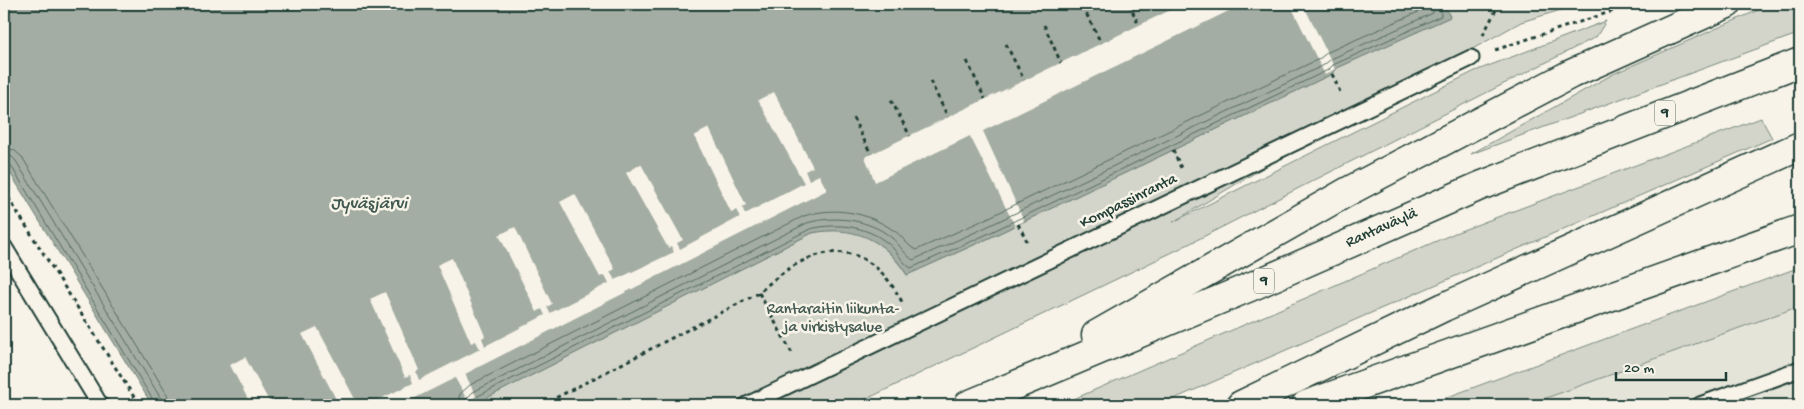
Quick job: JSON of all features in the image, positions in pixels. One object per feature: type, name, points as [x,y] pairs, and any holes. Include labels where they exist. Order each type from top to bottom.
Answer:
[{"type":"highway","points":[[995,392],[1347,192],[1571,74],[1727,4]]},
{"type":"highway","name":"Rantaväylä","points":[[968,405],[995,392],[1257,284],[1480,186],[1800,62]]},
{"type":"highway","points":[[1241,405],[1444,307],[1795,148]]},
{"type":"highway","points":[[1306,405],[1800,229]]},
{"type":"lane","name":"Kompassinranta","points":[[747,405],[1470,58]]},
{"type":"lane","points":[[4,247],[100,405]]},
{"type":"lane","points":[[1700,405],[1800,369]]},
{"type":"path","points":[[1129,4],[1139,25]]},
{"type":"path","points":[[1470,58],[1499,4]]},
{"type":"path","points":[[1470,58],[1634,4]]},
{"type":"path","points":[[1083,7],[1101,44]]},
{"type":"path","points":[[1044,25],[1061,63]]},
{"type":"path","points":[[1006,44],[1024,80]]},
{"type":"path","points":[[967,61],[986,99]]},
{"type":"path","points":[[930,81],[948,117]]},
{"type":"path","points":[[891,100],[910,136]]},
{"type":"path","points":[[853,118],[871,154]]},
{"type":"path","points":[[4,191],[139,405]]},
{"type":"path","points":[[542,405],[759,293],[776,276],[808,257],[848,252],[882,270],[902,300],[912,326]]},
{"type":"path","points":[[759,293],[805,377]]},
{"type":"shaded area","points":[[1800,306],[1800,405],[1527,405]]},
{"type":"green space","name":"Rantaraitin liikunta- ja virkistysalue","points":[[1444,4],[1581,4],[1521,22],[1316,136],[1173,222],[1475,71],[1606,21],[1596,37],[1177,250],[854,405],[473,405],[812,233],[842,231],[867,237],[888,252],[907,275],[985,240],[1332,74],[1335,69],[1450,17]]},
{"type":"green space","points":[[1772,4],[1800,4],[1800,33],[1471,154],[1613,74]]},
{"type":"green space","points":[[1761,118],[1772,138],[1160,405],[1060,405],[1455,233]]},
{"type":"green space","points":[[1800,267],[1800,306],[1527,405],[1426,405]]},
{"type":"water","name":"Jyväsjärvi","points":[[4,4],[1444,4],[1450,17],[1335,69],[1332,74],[985,240],[907,275],[889,252],[867,238],[841,231],[812,233],[473,405],[152,405],[4,163]]},
{"type":"pier","points":[[1183,4],[1243,4],[983,131],[1024,221],[1015,226],[970,136],[875,182],[865,157]]},
{"type":"pier","points":[[1290,4],[1303,4],[1335,69],[1325,75]]},
{"type":"pier","points":[[774,92],[813,167],[805,171],[809,180],[819,175],[827,190],[465,374],[479,402],[473,405],[470,405],[455,378],[401,405],[368,405],[413,383],[410,375],[405,377],[370,299],[385,292],[419,370],[416,372],[419,380],[480,349],[476,341],[471,343],[437,265],[452,258],[485,336],[482,338],[485,346],[545,315],[542,309],[537,312],[499,235],[515,227],[552,304],[547,307],[550,313],[609,283],[605,275],[600,277],[560,202],[575,194],[615,269],[610,272],[615,280],[674,252],[671,246],[668,248],[626,173],[641,164],[683,240],[677,243],[680,249],[740,217],[736,210],[731,212],[694,136],[709,128],[746,205],[742,207],[745,214],[804,183],[758,100]]},
{"type":"pier","points":[[317,327],[356,401],[350,405],[339,405],[302,334]]},
{"type":"pier","points":[[245,357],[271,405],[251,405],[230,365]]}]
